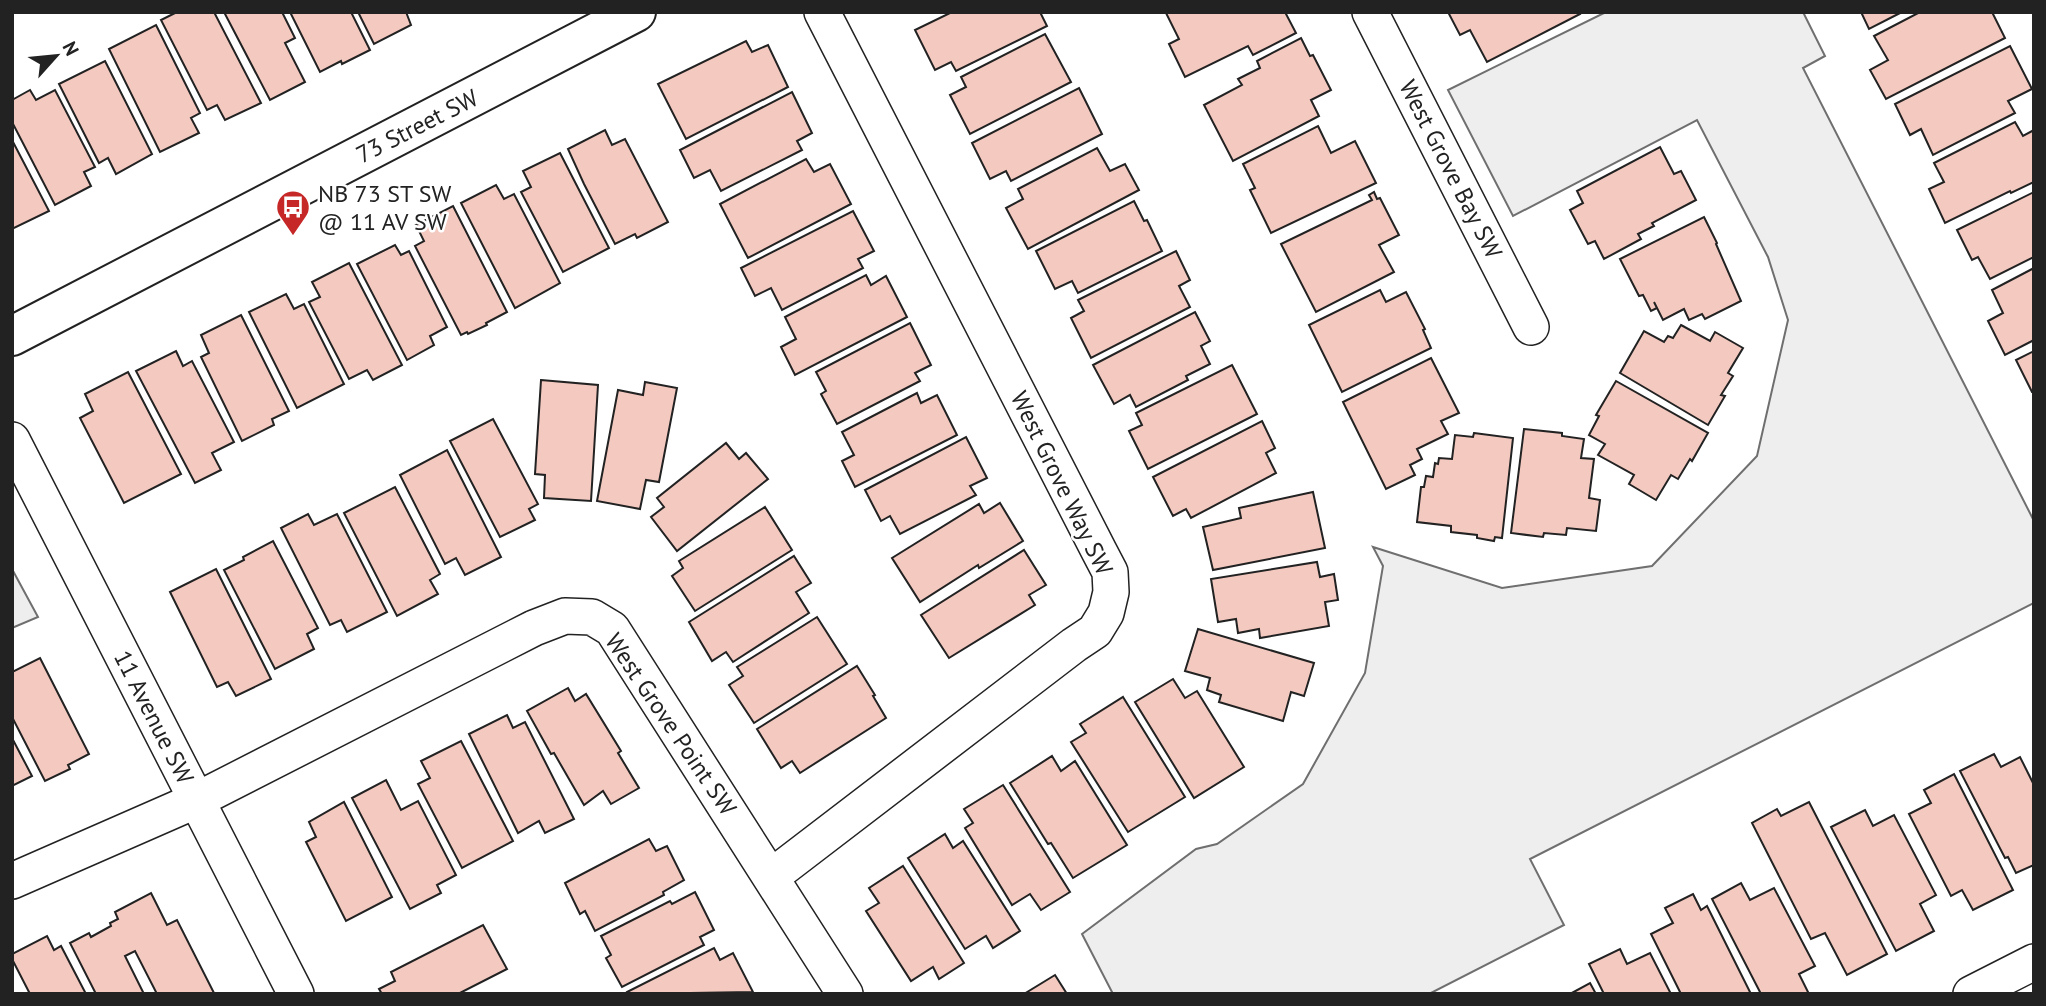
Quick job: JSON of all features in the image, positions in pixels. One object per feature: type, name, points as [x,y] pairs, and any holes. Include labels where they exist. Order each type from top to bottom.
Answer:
[{"type":"street","name":"73 Street SW","points":[[12,336],[636,12]]},
{"type":"street","name":"West Grove Way SW","points":[[771,877],[1095,631],[1106,613],[1111,592],[1110,572],[822,12]]},
{"type":"street","name":"West Grove Bay SW","points":[[1370,12],[1531,327]]},
{"type":"street","name":"11 Avenue SW","points":[[12,440],[296,994]]},
{"type":"street","name":"West Grove Point SW","points":[[12,881],[197,800],[534,628],[565,616],[592,617],[612,629],[845,994]]},
{"type":"street","points":[[1971,994],[2034,962]]},
{"type":"shaded area","points":[[1606,12],[1803,12],[1825,56],[1803,68],[2034,521],[2034,603],[1530,859],[1564,925],[1429,994],[1113,994],[1082,934],[1196,849],[1217,844],[1303,784],[1365,673],[1383,566],[1373,547],[1502,588],[1652,566],[1757,456],[1788,320],[1768,257],[1697,120],[1513,216],[1448,90]]},
{"type":"shaded area","points":[[12,569],[38,617],[12,628]]},
{"type":"building","points":[[177,12],[214,12],[261,103],[225,120],[217,105],[207,110],[161,20]]},
{"type":"building","points":[[224,12],[282,12],[295,38],[285,43],[305,82],[270,100]]},
{"type":"building","points":[[290,12],[351,12],[370,50],[320,72]]},
{"type":"building","points":[[358,12],[406,12],[411,25],[374,44]]},
{"type":"building","points":[[952,12],[1040,12],[1047,26],[956,71],[951,62],[935,70],[915,30]]},
{"type":"building","points":[[1285,12],[1296,33],[1253,55],[1248,46],[1185,77],[1169,44],[1179,39],[1166,13]]},
{"type":"building","points":[[1448,12],[1580,14],[1487,62],[1470,30],[1460,35]]},
{"type":"building","points":[[1861,12],[1902,12],[1869,29]]},
{"type":"building","points":[[1920,12],[1992,12],[2005,38],[1886,99],[1870,70],[1888,60],[1874,36]]},
{"type":"building","points":[[156,25],[200,113],[191,118],[199,133],[160,152],[109,49]]},
{"type":"building","points":[[1045,34],[1071,82],[970,134],[950,95],[966,87],[961,77]]},
{"type":"building","points":[[1301,38],[1331,90],[1311,100],[1319,116],[1233,161],[1204,105],[1242,85],[1238,79],[1260,68],[1257,61]]},
{"type":"building","points":[[746,41],[752,52],[768,45],[788,87],[686,139],[658,84]]},
{"type":"building","points":[[2010,46],[2032,89],[2008,101],[2015,113],[1933,155],[1921,129],[1910,135],[1895,104]]},
{"type":"building","points":[[105,61],[152,154],[116,174],[108,158],[99,163],[59,84]]},
{"type":"building","points":[[1079,88],[1102,134],[1011,181],[1006,171],[990,179],[972,143]]},
{"type":"building","points":[[30,90],[36,100],[55,90],[95,167],[84,172],[91,186],[55,205],[12,122],[12,100]]},
{"type":"building","points":[[792,92],[812,133],[797,141],[802,150],[721,191],[710,170],[694,178],[680,150]]},
{"type":"building","points":[[2015,122],[2023,136],[2034,130],[2034,182],[1945,223],[1929,189],[1944,182],[1934,163]]},
{"type":"building","points":[[1318,126],[1331,153],[1355,141],[1376,183],[1271,233],[1250,190],[1255,188],[1243,164]]},
{"type":"building","points":[[605,130],[612,145],[625,139],[668,222],[637,238],[635,234],[615,244],[568,149]]},
{"type":"building","points":[[12,140],[49,211],[12,229]]},
{"type":"building","points":[[1660,147],[1674,174],[1681,171],[1696,200],[1652,223],[1654,226],[1638,234],[1641,239],[1604,259],[1595,241],[1588,244],[1570,210],[1583,203],[1577,191]]},
{"type":"building","points":[[1097,148],[1110,171],[1125,164],[1139,190],[1028,249],[1006,208],[1023,199],[1018,189]]},
{"type":"building","points":[[560,153],[609,248],[563,272],[521,192],[531,187],[523,171]]},
{"type":"building","points":[[806,159],[814,172],[830,164],[851,204],[748,258],[720,204]]},
{"type":"building","points":[[496,185],[504,199],[514,194],[560,283],[515,308],[461,203]]},
{"type":"building","points":[[1374,192],[1377,199],[1380,198],[1399,235],[1379,245],[1394,272],[1316,312],[1281,244],[1372,200],[1369,195]]},
{"type":"building","points":[[2034,192],[2034,257],[1990,279],[1978,257],[1972,260],[1957,230]]},
{"type":"building","points":[[1134,201],[1162,251],[1078,293],[1072,281],[1055,289],[1036,251]]},
{"type":"building","points":[[453,206],[507,312],[486,323],[487,325],[461,335],[415,246],[424,241],[416,225]]},
{"type":"building","points":[[853,211],[874,251],[858,259],[863,268],[782,310],[771,288],[755,296],[741,268]]},
{"type":"building","points":[[1704,217],[1741,301],[1705,319],[1702,314],[1689,320],[1684,309],[1663,320],[1657,308],[1651,311],[1643,295],[1639,296],[1620,259]]},
{"type":"building","points":[[395,245],[401,255],[409,251],[447,327],[430,336],[434,345],[407,360],[357,264]]},
{"type":"building","points":[[1176,251],[1190,280],[1179,286],[1190,307],[1091,358],[1071,318],[1084,311],[1078,300]]},
{"type":"building","points":[[349,263],[402,365],[373,380],[367,370],[349,379],[309,302],[320,297],[312,282]]},
{"type":"building","points":[[2034,268],[2034,340],[2005,355],[1988,321],[2003,313],[1992,290]]},
{"type":"building","points":[[866,275],[871,285],[886,276],[907,317],[795,375],[781,347],[796,339],[785,317]]},
{"type":"building","points":[[1380,290],[1386,302],[1406,292],[1425,329],[1423,330],[1431,348],[1342,392],[1309,325]]},
{"type":"building","points":[[286,294],[294,309],[304,304],[344,384],[297,408],[249,312]]},
{"type":"building","points":[[1195,312],[1210,341],[1201,346],[1210,364],[1186,376],[1188,380],[1136,407],[1130,395],[1114,404],[1093,365]]},
{"type":"building","points":[[241,315],[289,411],[272,419],[274,425],[242,441],[201,357],[209,353],[201,335]]},
{"type":"building","points":[[910,323],[931,365],[915,373],[920,381],[837,424],[821,394],[826,391],[816,372]]},
{"type":"building","points":[[1681,325],[1710,341],[1715,332],[1743,348],[1728,373],[1733,376],[1721,395],[1725,396],[1708,425],[1620,373],[1644,331],[1664,342],[1668,336],[1673,338]]},
{"type":"building","points":[[176,351],[183,366],[192,361],[234,442],[212,453],[221,470],[195,483],[136,371]]},
{"type":"building","points":[[2034,351],[2034,392],[2032,392],[2016,360]]},
{"type":"building","points":[[1431,358],[1459,413],[1441,421],[1448,434],[1417,449],[1422,459],[1410,465],[1415,475],[1386,489],[1343,402]]},
{"type":"building","points":[[1232,365],[1257,414],[1148,469],[1129,431],[1142,425],[1136,413]]},
{"type":"building","points":[[128,372],[181,474],[124,503],[80,418],[93,411],[85,394]]},
{"type":"building","points":[[541,380],[598,385],[591,501],[544,498],[545,475],[535,474]]},
{"type":"building","points":[[1616,381],[1708,433],[1692,461],[1690,459],[1678,479],[1671,475],[1656,500],[1629,484],[1634,475],[1598,455],[1605,444],[1589,435],[1599,416],[1596,415]]},
{"type":"building","points":[[645,382],[677,388],[659,482],[646,480],[640,509],[597,501],[618,390],[643,395]]},
{"type":"building","points":[[917,393],[921,403],[937,395],[957,435],[855,487],[842,461],[854,455],[842,432]]},
{"type":"building","points":[[493,419],[538,504],[529,509],[535,520],[500,537],[450,441]]},
{"type":"building","points":[[1262,421],[1275,448],[1266,453],[1276,473],[1191,518],[1186,509],[1173,516],[1153,477]]},
{"type":"building","points":[[1524,429],[1562,433],[1562,436],[1584,439],[1581,458],[1594,459],[1589,498],[1600,500],[1596,531],[1567,528],[1566,535],[1544,533],[1543,537],[1511,533]]},
{"type":"building","points":[[1474,433],[1513,438],[1502,538],[1495,537],[1494,541],[1477,538],[1477,535],[1451,532],[1451,526],[1417,522],[1421,487],[1424,487],[1426,476],[1433,477],[1435,463],[1438,464],[1439,458],[1452,459],[1455,435],[1473,437]]},
{"type":"building","points":[[966,437],[987,478],[970,486],[976,495],[900,534],[890,516],[881,521],[865,490]]},
{"type":"building","points":[[726,443],[739,459],[746,453],[768,479],[677,551],[651,517],[664,507],[657,498]]},
{"type":"building","points":[[447,450],[501,557],[465,575],[456,558],[445,564],[400,475]]},
{"type":"building","points":[[395,487],[440,574],[430,580],[438,594],[397,616],[344,513]]},
{"type":"building","points":[[1313,492],[1325,548],[1213,570],[1203,527],[1241,518],[1239,508]]},
{"type":"building","points":[[1000,503],[1023,541],[979,568],[978,565],[920,602],[892,558],[979,504],[984,513]]},
{"type":"building","points":[[765,507],[792,550],[695,611],[672,576],[683,568],[679,561]]},
{"type":"building","points":[[308,514],[314,525],[337,514],[387,612],[347,632],[341,620],[330,625],[281,528]]},
{"type":"building","points":[[273,541],[318,628],[307,634],[314,649],[275,669],[224,570]]},
{"type":"building","points":[[1024,550],[1046,585],[1029,595],[1035,605],[949,658],[921,615]]},
{"type":"building","points":[[794,556],[811,583],[796,592],[809,613],[733,662],[726,652],[712,661],[689,622]]},
{"type":"building","points":[[1317,562],[1320,577],[1334,574],[1338,600],[1325,602],[1329,626],[1260,638],[1259,629],[1238,633],[1236,619],[1218,622],[1211,579]]},
{"type":"building","points":[[216,569],[271,679],[236,696],[228,682],[217,687],[170,592]]},
{"type":"building","points":[[817,617],[847,664],[754,723],[729,685],[743,676],[737,667]]},
{"type":"building","points":[[1198,629],[1314,663],[1304,696],[1291,692],[1283,721],[1219,702],[1221,695],[1207,690],[1210,678],[1185,671]]},
{"type":"building","points":[[40,658],[89,754],[68,765],[70,769],[45,781],[12,717],[12,672]]},
{"type":"building","points":[[857,666],[886,718],[800,773],[792,761],[781,768],[757,729]]},
{"type":"building","points":[[1173,679],[1185,698],[1197,691],[1244,767],[1194,798],[1135,702]]},
{"type":"building","points":[[568,688],[575,701],[586,694],[621,751],[618,753],[639,788],[611,804],[603,791],[584,805],[527,711]]},
{"type":"building","points":[[1123,697],[1185,797],[1128,832],[1071,742],[1086,733],[1080,724]]},
{"type":"building","points":[[507,715],[513,728],[525,722],[574,819],[545,833],[539,821],[518,833],[469,734]]},
{"type":"building","points":[[12,738],[32,776],[12,786]]},
{"type":"building","points":[[461,741],[513,841],[462,868],[418,784],[430,778],[421,761]]},
{"type":"building","points":[[1994,754],[2001,767],[2020,757],[2034,785],[2034,865],[2016,873],[2008,857],[2005,858],[1960,771]]},
{"type":"building","points":[[1052,756],[1061,771],[1075,761],[1127,845],[1073,878],[1010,783]]},
{"type":"building","points":[[1954,774],[2013,890],[1973,910],[1962,890],[1951,896],[1909,814],[1931,803],[1924,790]]},
{"type":"building","points":[[386,780],[401,810],[418,801],[456,875],[437,885],[441,893],[410,909],[352,798]]},
{"type":"building","points":[[1003,785],[1070,892],[1041,910],[1030,894],[1012,905],[965,828],[973,823],[964,809]]},
{"type":"building","points":[[344,802],[392,897],[346,921],[306,842],[316,837],[309,822]]},
{"type":"building","points":[[1809,802],[1887,954],[1847,975],[1825,933],[1811,939],[1752,823],[1777,809],[1781,816]]},
{"type":"building","points":[[1865,810],[1873,826],[1894,815],[1936,895],[1920,904],[1934,931],[1896,951],[1831,827]]},
{"type":"building","points":[[945,834],[953,848],[963,841],[1020,931],[993,948],[986,936],[965,949],[908,858]]},
{"type":"building","points":[[649,839],[656,851],[667,846],[684,880],[663,892],[664,895],[595,931],[585,911],[580,914],[565,883]]},
{"type":"building","points":[[903,866],[964,963],[939,979],[933,967],[911,981],[866,911],[879,903],[869,888]]},
{"type":"building","points":[[1741,883],[1750,900],[1774,888],[1815,966],[1799,974],[1809,994],[1761,994],[1712,899]]},
{"type":"building","points":[[695,892],[714,930],[700,937],[704,945],[622,987],[606,958],[611,955],[601,936],[670,901],[672,904]]},
{"type":"building","points":[[151,893],[167,925],[177,920],[214,993],[157,994],[135,951],[125,956],[144,994],[96,994],[70,943],[89,933],[91,937],[111,926],[110,923],[118,919],[115,912]]},
{"type":"building","points":[[1693,894],[1701,910],[1707,906],[1751,994],[1681,994],[1651,934],[1673,923],[1665,908]]},
{"type":"building","points":[[483,925],[507,969],[458,994],[382,994],[379,989],[395,981],[391,972]]},
{"type":"building","points":[[47,936],[54,950],[61,946],[86,994],[30,994],[12,954]]},
{"type":"building","points":[[714,948],[720,960],[733,953],[753,992],[628,994],[627,992]]},
{"type":"building","points":[[1620,949],[1627,964],[1650,953],[1671,994],[1604,994],[1589,964]]},
{"type":"building","points":[[1055,975],[1067,994],[1024,994]]},
{"type":"building","points":[[1590,983],[1596,994],[1570,994]]},
{"type":"place","name":"NB 73 ST SW @ 11 AV SW","points":[[293,237]]}]
